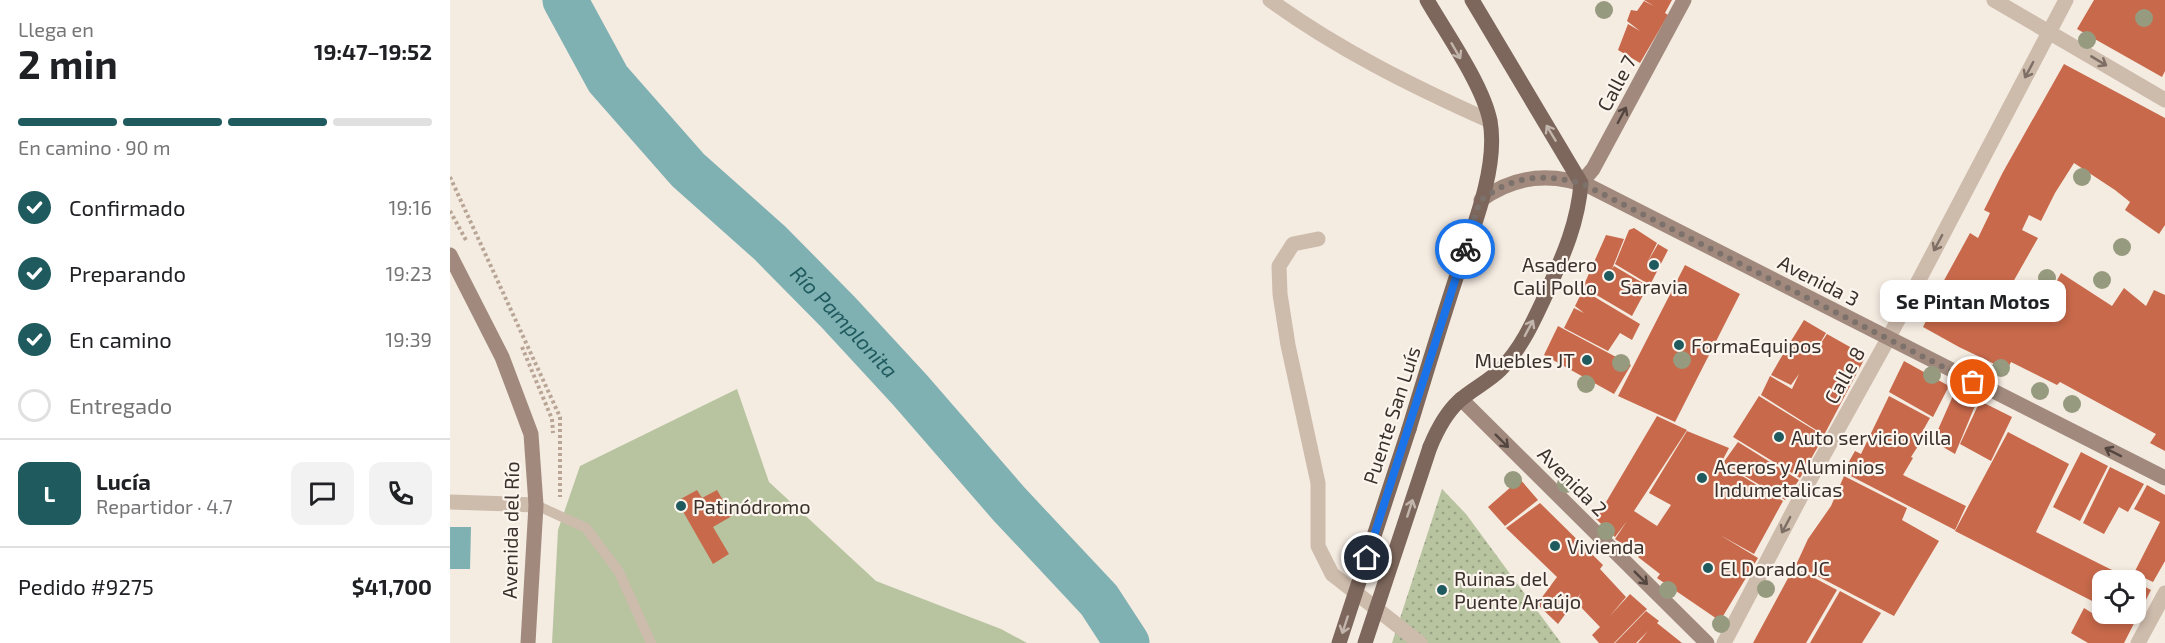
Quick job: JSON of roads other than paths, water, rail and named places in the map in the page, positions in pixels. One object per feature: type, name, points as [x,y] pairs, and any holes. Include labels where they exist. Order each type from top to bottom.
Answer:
[{"type":"main road","name":"Puente San Luís","points":[[1339,643],[1481,200],[1490,154],[1490,121],[1479,89],[1427,0]]},
{"type":"main road","points":[[1365,643],[1438,428],[1461,399],[1499,371],[1521,343],[1568,247],[1577,211],[1581,183],[1472,0]]},
{"type":"main road","name":"Calle 7","points":[[1581,183],[1593,169],[1684,0]]},
{"type":"main road","name":"Avenida 3","points":[[1481,200],[1504,186],[1529,178],[1556,178],[1581,183],[2165,478]]},
{"type":"main road","name":"Avenida del Río","points":[[450,255],[502,357],[531,434],[536,505],[528,643]]},
{"type":"main road","name":"Avenida 2","points":[[1461,399],[1707,643]]},
{"type":"street","points":[[1270,0],[1297,20],[1421,90],[1490,121]]},
{"type":"street","points":[[1994,0],[2165,100]]},
{"type":"street","name":"Calle 8","points":[[1725,643],[2066,0]]},
{"type":"street","points":[[1318,240],[1293,244],[1279,266],[1280,294],[1288,345],[1318,483],[1318,546],[1332,574],[1420,643]]},
{"type":"street","points":[[450,502],[536,505]]},
{"type":"street","points":[[2138,643],[2165,593]]},
{"type":"lane","points":[[536,505],[586,528],[619,572],[651,643]]},
{"type":"water","points":[[450,527],[471,527],[470,569],[450,569]]},
{"type":"waterway","name":"Río Pamplonita","points":[[565,0],[608,79],[688,170],[770,243],[910,390],[1009,504],[1099,600],[1127,643]]},
{"type":"place","name":"Saravia","points":[[1654,265]]},
{"type":"place","name":"Asadero Cali Pollo","points":[[1609,276]]},
{"type":"place","name":"FormaEquipos","points":[[1679,345]]},
{"type":"place","name":"Muebles JT","points":[[1587,360]]},
{"type":"place","name":"Se Pintan Motos","points":[[1973,382]]},
{"type":"place","name":"Auto servicio villa","points":[[1779,437]]},
{"type":"place","name":"Aceros y Aluminios Indumetalicas","points":[[1702,478]]},
{"type":"place","name":"Patinódromo","points":[[681,506]]},
{"type":"place","name":"Vivienda","points":[[1555,546]]},
{"type":"place","name":"El Dorado JC","points":[[1708,568]]},
{"type":"place","name":"Ruinas del Puente Araújo","points":[[1442,590]]}]
